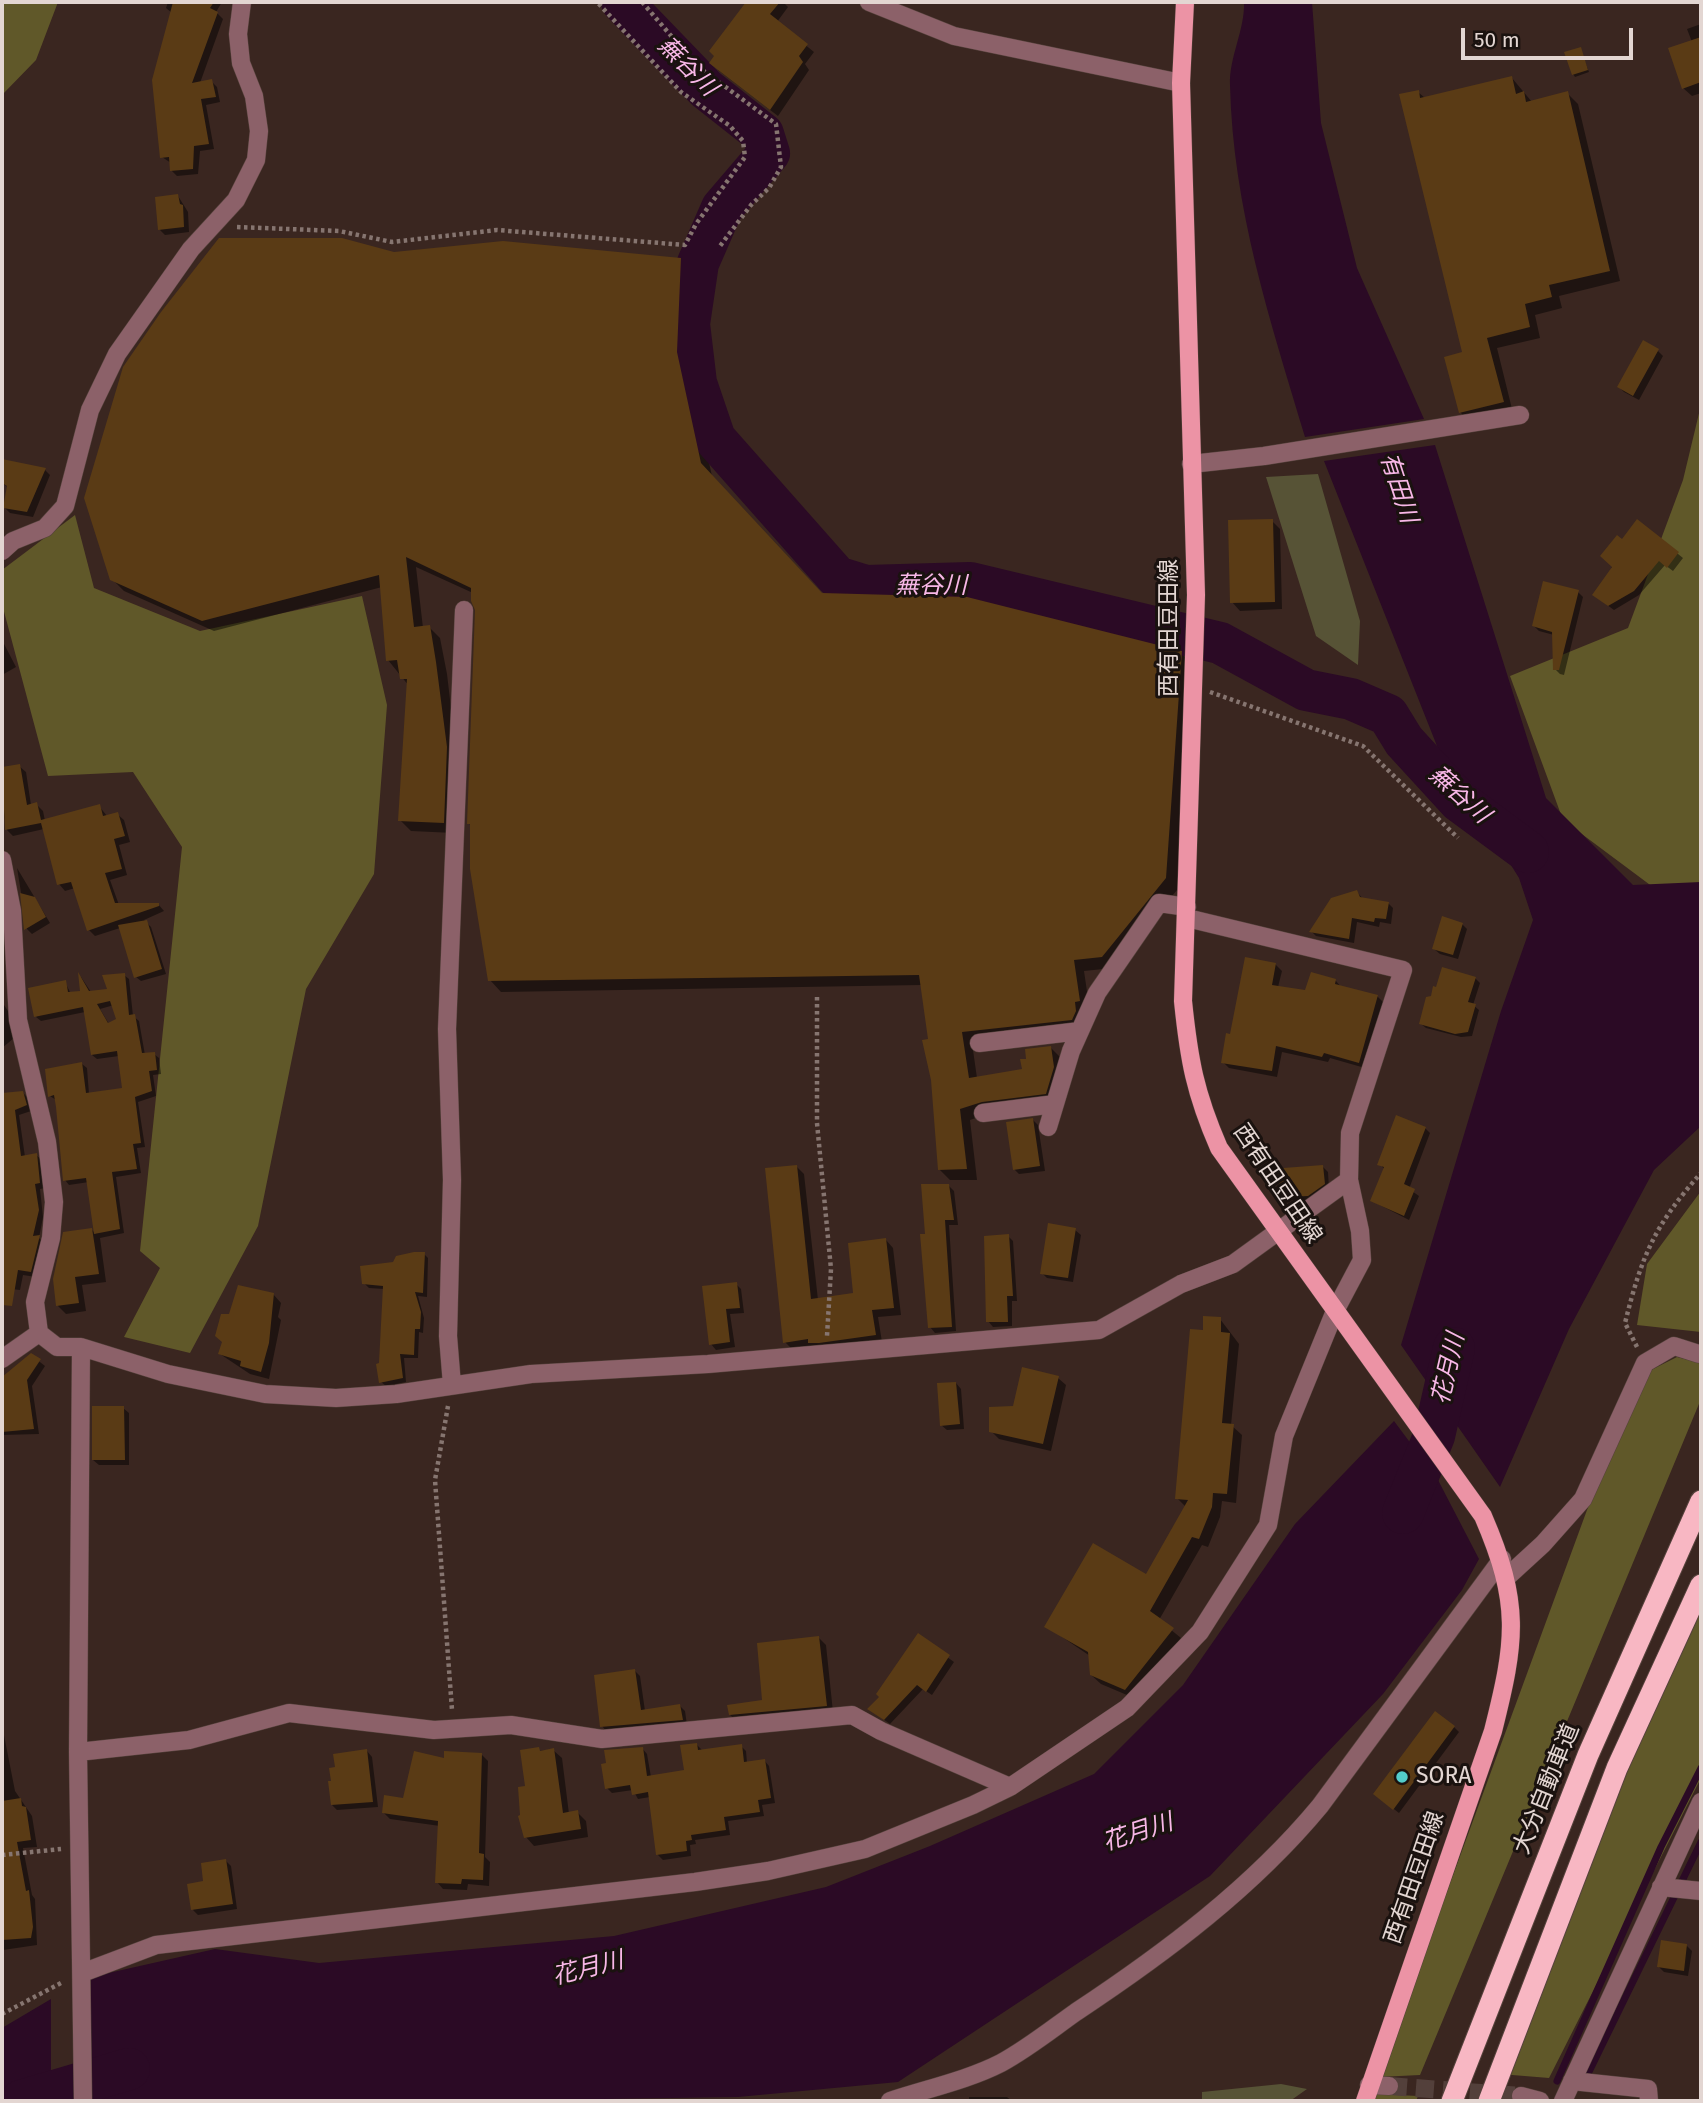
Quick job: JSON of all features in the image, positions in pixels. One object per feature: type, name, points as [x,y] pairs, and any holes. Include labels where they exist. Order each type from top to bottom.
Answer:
[{"type":"highway","name":"大分自動車道","points":[[1452,2101],[1588,1755],[1701,1502]]},
{"type":"highway","points":[[1489,2101],[1617,1768],[1701,1585]]},
{"type":"main road","name":"西有田豆田線","points":[[1185,2],[1181,83],[1191,464],[1202,696],[1183,1001],[1189,1058],[1198,1100],[1219,1148],[1483,1516],[1504,1568],[1513,1625],[1508,1672],[1493,1731],[1367,2093]]},
{"type":"street","points":[[2,551],[13,541],[45,528],[65,506],[90,410],[117,354],[191,249],[236,200],[256,160],[258,131],[254,96],[241,63],[238,34],[242,2]]},
{"type":"street","points":[[869,2],[954,36],[1181,83]]},
{"type":"street","points":[[1191,464],[1264,456],[1520,415]]},
{"type":"street","points":[[452,1385],[448,1336],[452,1180],[447,1029],[464,610]]},
{"type":"street","points":[[2,860],[12,911],[18,1020],[47,1142],[54,1202],[51,1238],[35,1302],[39,1332],[57,1347],[81,1347],[168,1374],[265,1394],[337,1398],[396,1394],[531,1374],[825,1354],[1099,1329],[1181,1284],[1233,1264],[1349,1180]]},
{"type":"street","points":[[82,1973],[156,1945],[768,1871],[865,1849],[1010,1787],[1127,1708],[1200,1632],[1268,1525],[1284,1436],[1335,1311],[1362,1260],[1360,1231],[1349,1180],[1350,1133],[1403,970],[1159,903],[1097,993],[1080,1031],[1048,1127]]},
{"type":"street","points":[[979,1043],[1080,1031]]},
{"type":"street","points":[[983,1113],[1055,1104]]},
{"type":"street","points":[[2,1359],[39,1332]]},
{"type":"street","points":[[890,2101],[1000,2063],[1124,1980],[1193,1928],[1257,1874],[1289,1843],[1320,1806],[1504,1568],[1543,1544],[1583,1499],[1645,1363],[1674,1346],[1699,1354]]},
{"type":"street","points":[[81,1347],[78,1752],[83,2101]]},
{"type":"street","points":[[78,1752],[189,1741],[289,1713],[434,1730],[511,1725],[602,1739],[852,1715],[880,1731],[1010,1787]]},
{"type":"street","points":[[1563,2101],[1680,1888],[1701,1802]]},
{"type":"street","points":[[1573,2081],[1648,2089],[1649,2101]]},
{"type":"street","points":[[1367,2093],[1390,2086]]},
{"type":"street","points":[[1521,2096],[1540,2101]]},
{"type":"path","points":[[212,227],[339,231],[393,242],[497,230],[685,245],[696,224],[745,157],[743,141],[730,126],[681,92],[597,2]]},
{"type":"path","points":[[642,2],[697,66],[776,124],[781,167],[769,188],[751,205],[720,246]]},
{"type":"path","points":[[1202,696],[1363,746],[1458,838]]},
{"type":"path","points":[[817,997],[817,1123],[831,1269],[825,1354]]},
{"type":"path","points":[[1645,1363],[1625,1323],[1639,1265],[1668,1211],[1701,1173]]},
{"type":"path","points":[[452,1385],[435,1480],[453,1729]]},
{"type":"path","points":[[2,1855],[80,1848]]},
{"type":"path","points":[[2,2014],[82,1973]]},
{"type":"shaded area","points":[[2,2],[58,2],[36,60],[2,95]]},
{"type":"shaded area","points":[[1701,405],[1701,904],[1677,905],[1563,820],[1510,676],[1628,628],[1683,480]]},
{"type":"shaded area","points":[[1318,474],[1360,621],[1358,665],[1316,636],[1266,477]]},
{"type":"shaded area","points":[[75,515],[94,588],[200,631],[362,596],[387,705],[374,874],[306,989],[258,1226],[190,1353],[124,1337],[160,1268],[140,1251],[182,847],[133,772],[48,776],[2,604],[2,570]]},
{"type":"shaded area","points":[[1701,1191],[1701,1332],[1637,1325],[1647,1264]]},
{"type":"shaded area","points":[[1677,1357],[1701,1363],[1701,1399],[1420,2075],[1379,2077],[1587,1510],[1649,1371]]},
{"type":"shaded area","points":[[1701,1596],[1701,1778],[1549,2078],[1500,2074],[1634,1746]]},
{"type":"shaded area","points":[[1281,2084],[1307,2089],[1290,2101],[1202,2101],[1202,2092]]},
{"type":"shaded area","points":[[1375,2094],[1418,2096],[1416,2101],[1373,2101]]},
{"type":"water","points":[[1244,2],[1312,2],[1321,123],[1357,268],[1424,419],[1305,437],[1267,307],[1238,176],[1230,75]]},
{"type":"water","name":"有田川","points":[[1435,445],[1546,798],[1633,885],[1701,882],[1701,1126],[1654,1170],[1569,1329],[1500,1487],[1401,1345],[1501,1011],[1533,920],[1519,878],[1437,746],[1324,461]]},
{"type":"water","points":[[1394,1421],[1438,1480],[1479,1559],[1462,1590],[1383,1694],[1210,1876],[898,2082],[738,2097],[470,2101],[91,2101],[91,1977],[215,1949],[319,1963],[614,1936],[826,1887],[930,1846],[1094,1774],[1183,1685],[1295,1524]]},
{"type":"water","points":[[51,1999],[51,2101],[2,2101],[2,2028]]},
{"type":"building","points":[[173,2],[214,2],[210,8],[218,12],[192,83],[212,79],[216,97],[201,99],[209,144],[194,146],[193,169],[170,171],[169,157],[160,158],[152,80]]},
{"type":"building","points":[[746,2],[780,2],[770,14],[808,44],[799,56],[803,62],[770,110],[709,63],[714,56],[709,51]]},
{"type":"building","points":[[1701,37],[1701,82],[1682,89],[1668,48]]},
{"type":"building","points":[[1581,47],[1588,70],[1572,75],[1564,52]]},
{"type":"building","points":[[1512,76],[1516,94],[1524,91],[1526,102],[1568,91],[1610,271],[1549,285],[1552,297],[1525,304],[1530,327],[1487,338],[1504,402],[1459,413],[1444,357],[1462,352],[1399,94],[1419,90],[1420,98]]},
{"type":"building","points":[[178,194],[180,204],[183,205],[184,227],[158,230],[155,197]]},
{"type":"building","points":[[219,238],[342,238],[394,252],[503,241],[681,258],[677,352],[701,463],[822,593],[967,597],[1182,651],[1166,878],[1102,957],[1074,960],[1080,1001],[1075,1002],[1076,1011],[1072,1020],[962,1032],[969,1078],[1022,1069],[1020,1059],[1026,1059],[1025,1049],[1051,1046],[1054,1067],[1046,1094],[982,1102],[960,1109],[967,1169],[938,1170],[931,1080],[922,1040],[928,1039],[919,975],[488,981],[470,869],[470,824],[467,824],[475,610],[471,601],[471,588],[406,557],[414,627],[430,625],[436,662],[447,747],[444,823],[398,821],[407,679],[400,679],[397,660],[386,661],[379,575],[202,621],[110,580],[84,498],[123,367],[161,312]]},
{"type":"building","points":[[1643,340],[1659,349],[1633,396],[1617,387]]},
{"type":"building","points":[[2,459],[46,468],[27,512],[3,508],[7,486],[2,483]]},
{"type":"building","points":[[1273,519],[1275,602],[1230,603],[1228,520]]},
{"type":"building","points":[[1637,519],[1679,552],[1667,568],[1659,561],[1634,591],[1608,606],[1592,595],[1612,567],[1600,556],[1617,535],[1622,539]]},
{"type":"building","points":[[1543,581],[1579,590],[1559,670],[1553,670],[1552,632],[1532,626]]},
{"type":"building","points":[[20,764],[27,805],[37,802],[41,820],[100,804],[103,816],[118,812],[125,836],[114,839],[122,869],[105,873],[115,903],[159,903],[159,906],[87,931],[71,882],[57,885],[41,823],[5,830],[2,767]]},
{"type":"building","points":[[1357,890],[1360,897],[1389,902],[1386,919],[1375,918],[1374,922],[1352,918],[1349,939],[1309,932],[1331,898]]},
{"type":"building","points":[[20,893],[35,897],[46,917],[24,930]]},
{"type":"building","points":[[1442,916],[1463,923],[1453,955],[1432,949]]},
{"type":"building","points":[[147,920],[162,969],[134,978],[118,925]]},
{"type":"building","points":[[1245,957],[1276,963],[1272,985],[1305,990],[1311,972],[1336,979],[1335,984],[1378,995],[1359,1063],[1324,1053],[1322,1057],[1276,1046],[1272,1071],[1221,1063],[1226,1033],[1230,1034]]},
{"type":"building","points":[[1442,967],[1476,977],[1468,1002],[1476,1004],[1468,1032],[1455,1034],[1419,1024],[1426,997],[1431,996],[1433,986],[1436,987]]},
{"type":"building","points":[[78,972],[89,991],[107,989],[102,975],[125,973],[129,1015],[135,1014],[142,1053],[155,1052],[157,1070],[149,1071],[152,1091],[135,1097],[141,1143],[133,1144],[137,1169],[112,1172],[120,1229],[94,1234],[86,1178],[63,1181],[56,1107],[54,1095],[48,1097],[45,1069],[82,1062],[86,1093],[122,1088],[117,1051],[91,1055],[83,1007],[34,1017],[28,988],[66,980],[68,992],[80,991]],"holes":[[[110,1001],[116,1019],[108,1023],[97,1004]]]},
{"type":"building","points":[[23,1091],[27,1105],[15,1110],[21,1156],[37,1153],[40,1183],[35,1184],[39,1210],[33,1236],[40,1235],[31,1272],[18,1270],[12,1306],[2,1305],[2,1093]]},
{"type":"building","points":[[1396,1115],[1426,1127],[1404,1184],[1415,1189],[1404,1216],[1370,1201],[1384,1167],[1377,1165]]},
{"type":"building","points":[[1033,1118],[1040,1166],[1013,1170],[1006,1122]]},
{"type":"building","points":[[797,1165],[811,1299],[853,1293],[848,1243],[886,1238],[894,1308],[872,1310],[876,1335],[819,1343],[808,1343],[808,1339],[783,1343],[765,1168]]},
{"type":"building","points":[[1323,1165],[1325,1184],[1308,1196],[1288,1197],[1270,1169]]},
{"type":"building","points":[[921,1184],[949,1184],[954,1220],[945,1220],[952,1327],[928,1328],[920,1234],[925,1234]]},
{"type":"building","points":[[1048,1223],[1076,1228],[1068,1278],[1040,1274]]},
{"type":"building","points":[[92,1228],[99,1274],[75,1277],[79,1303],[56,1306],[53,1279],[63,1232]]},
{"type":"building","points":[[1009,1234],[1013,1296],[1007,1296],[1008,1322],[986,1322],[984,1236]]},
{"type":"building","points":[[425,1252],[423,1293],[415,1292],[421,1312],[420,1329],[415,1329],[414,1355],[400,1354],[403,1378],[379,1383],[376,1364],[379,1363],[383,1286],[362,1284],[360,1266],[393,1262],[396,1256]]},
{"type":"building","points":[[737,1282],[740,1308],[726,1309],[730,1342],[709,1345],[702,1286]]},
{"type":"building","points":[[238,1285],[274,1293],[269,1343],[261,1372],[240,1366],[241,1361],[218,1354],[222,1342],[215,1336],[221,1314],[229,1314]]},
{"type":"building","points":[[1203,1316],[1221,1317],[1221,1332],[1230,1333],[1222,1423],[1234,1424],[1227,1494],[1213,1493],[1212,1507],[1199,1539],[1192,1537],[1150,1611],[1174,1628],[1125,1690],[1090,1675],[1088,1652],[1044,1627],[1093,1543],[1146,1574],[1188,1500],[1175,1499],[1190,1329],[1203,1330]]},
{"type":"building","points":[[31,1353],[41,1359],[27,1380],[34,1429],[2,1432],[2,1377]]},
{"type":"building","points":[[1022,1367],[1059,1376],[1043,1444],[989,1432],[989,1407],[1013,1406]]},
{"type":"building","points":[[956,1382],[960,1424],[940,1426],[937,1383]]},
{"type":"building","points":[[92,1406],[124,1406],[125,1460],[92,1460]]},
{"type":"building","points":[[918,1633],[950,1655],[926,1692],[917,1685],[884,1720],[867,1709],[879,1697],[876,1694]]},
{"type":"building","points":[[819,1636],[827,1706],[729,1715],[727,1705],[762,1700],[757,1643]]},
{"type":"building","points":[[635,1669],[641,1710],[680,1704],[683,1720],[600,1727],[594,1675]]},
{"type":"building","name":"SORA","points":[[1435,1711],[1455,1726],[1393,1810],[1373,1794]]},
{"type":"building","points":[[697,1743],[698,1750],[742,1744],[744,1762],[765,1759],[771,1798],[758,1800],[760,1812],[724,1817],[726,1830],[691,1835],[692,1840],[686,1841],[687,1851],[656,1855],[648,1792],[632,1795],[630,1785],[605,1789],[601,1764],[606,1763],[604,1750],[643,1747],[647,1776],[684,1770],[680,1745]]},
{"type":"building","points":[[539,1747],[540,1751],[554,1748],[563,1813],[578,1810],[581,1829],[524,1838],[518,1816],[518,1787],[525,1786],[520,1750]]},
{"type":"building","points":[[367,1749],[373,1802],[331,1805],[328,1781],[331,1781],[329,1768],[335,1767],[333,1754]]},
{"type":"building","points":[[414,1751],[444,1758],[444,1751],[482,1753],[479,1853],[484,1854],[483,1880],[462,1879],[461,1884],[435,1883],[438,1821],[382,1813],[384,1795],[403,1798]]},
{"type":"building","points":[[21,1798],[22,1806],[26,1807],[31,1840],[17,1842],[26,1891],[29,1890],[33,1927],[31,1938],[2,1940],[2,1801]]},
{"type":"building","points":[[226,1859],[233,1904],[191,1910],[187,1884],[203,1881],[201,1863]]},
{"type":"building","points":[[1661,1940],[1687,1944],[1684,1971],[1657,1967]]},
{"type":"waterway","name":"蕪谷川","points":[[622,2],[706,89],[763,134],[769,153],[722,208],[698,263],[689,324],[696,383],[715,439],[837,577],[866,586],[970,583],[1220,643],[1306,690],[1351,699],[1388,715],[1404,741],[1459,801],[1528,852]]},
{"type":"waterway","name":"花月川","points":[[1403,1513],[1434,1436],[1454,1348]]},
{"type":"waterway","points":[[1557,2081],[1661,1847],[1701,1768]]},
{"type":"waterway","points":[[1584,2082],[1701,1842]]},
{"type":"waterway","name":"花月川","points":[[21,2101],[129,2069]]},
{"type":"tunnel","points":[[1389,2086],[1521,2096]]},
{"type":"place","name":"SORA","points":[[1402,1777]]}]
